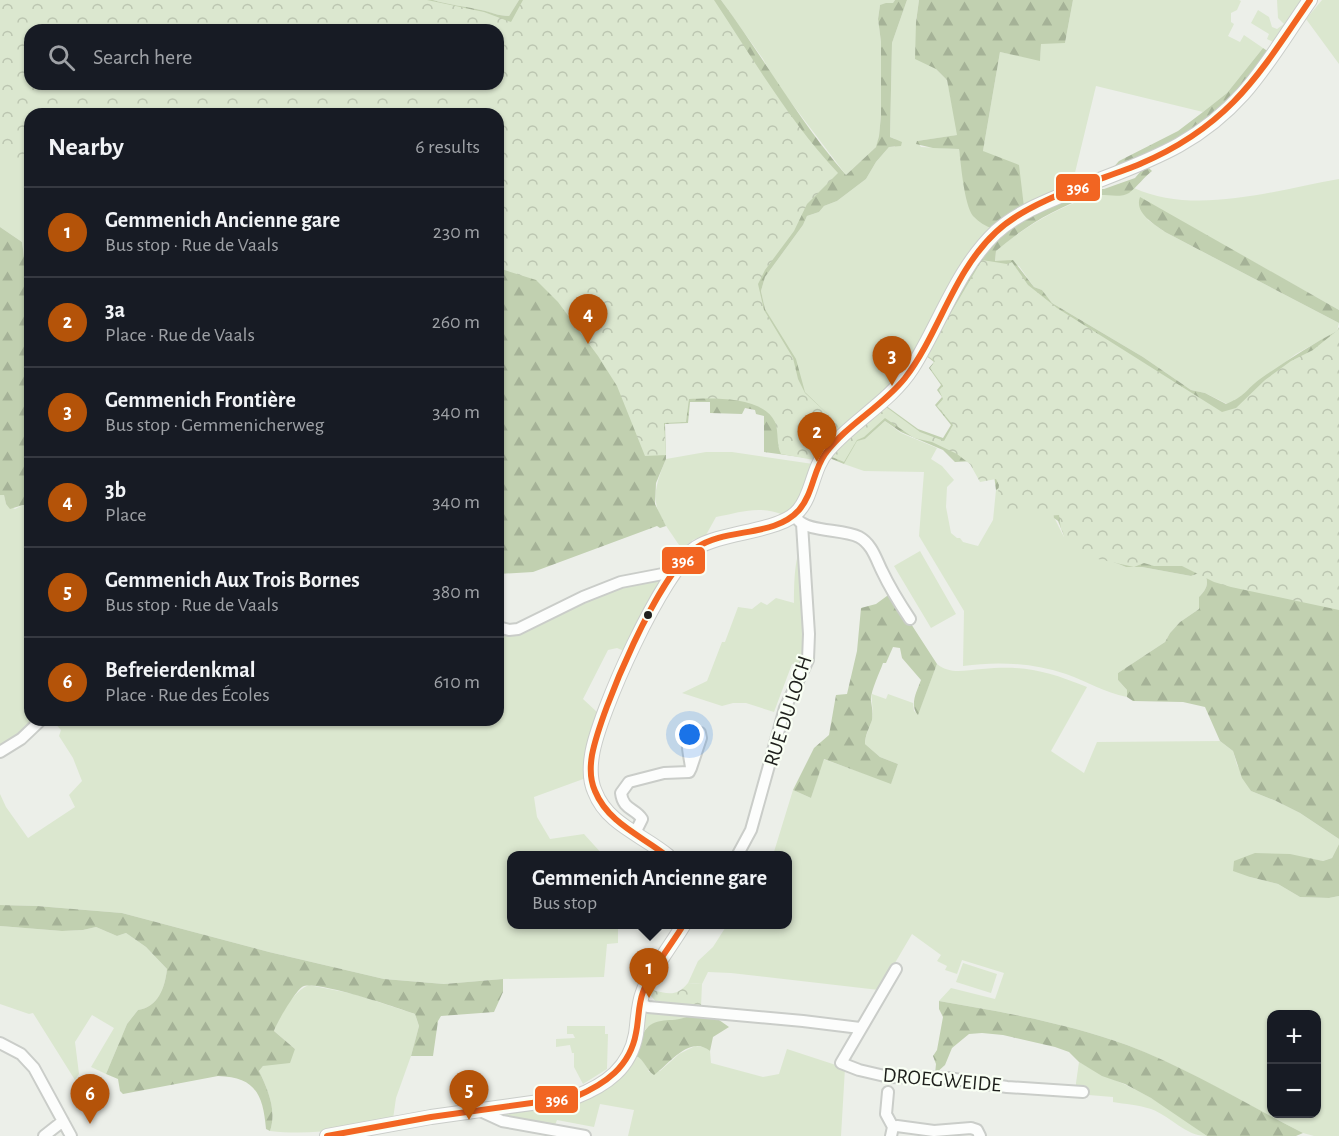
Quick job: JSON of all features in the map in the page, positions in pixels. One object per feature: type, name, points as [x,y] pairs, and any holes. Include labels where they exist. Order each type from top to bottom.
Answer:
[{"type":"main road","points":[[662,851],[612,817],[598,799],[592,779],[592,754],[602,717],[613,690],[673,572],[687,555],[703,544],[728,535],[798,520],[816,468],[828,450],[891,394],[908,374],[959,280],[998,230],[1028,210],[1178,146],[1210,125],[1247,91],[1310,0]]},
{"type":"main road","points":[[327,1136],[431,1117],[575,1097],[608,1080],[625,1064],[632,1049],[640,1003],[646,984],[681,929]]},
{"type":"street","points":[[798,520],[861,538],[874,553],[881,570],[910,619]]},
{"type":"street","name":"RUE DU LOCH","points":[[739,851],[751,830],[785,708],[808,660],[809,634],[798,520]]},
{"type":"street","points":[[504,629],[518,629],[621,582],[673,572]]},
{"type":"street","points":[[0,752],[21,739],[35,726]]},
{"type":"street","points":[[635,833],[642,819],[627,807],[622,800],[621,793],[629,782],[664,773],[686,774],[691,768]]},
{"type":"street","name":"DROEGWEIDE","points":[[896,969],[841,1063],[876,1075],[948,1078],[1007,1087],[1083,1092]]},
{"type":"street","points":[[640,1003],[648,1007],[860,1028]]},
{"type":"street","points":[[0,1043],[21,1054],[34,1068],[71,1136]]},
{"type":"street","points":[[888,1092],[886,1114],[892,1131],[897,1126],[934,1131],[971,1128],[977,1130],[980,1136]]},
{"type":"street","points":[[478,1110],[502,1121],[585,1136]]},
{"type":"street","points":[[44,1136],[63,1122]]},
{"type":"green space","points":[[0,0],[433,0],[509,16],[519,0],[721,0],[797,111],[846,175],[876,147],[879,136],[881,42],[878,19],[880,5],[893,3],[895,0],[907,0],[892,43],[890,137],[902,142],[901,146],[889,147],[876,162],[866,179],[837,201],[807,216],[803,225],[765,277],[761,291],[765,309],[796,359],[805,392],[831,417],[845,426],[815,459],[764,452],[764,416],[756,414],[755,410],[745,408],[742,414],[710,413],[710,402],[690,402],[688,423],[665,424],[666,459],[656,483],[655,504],[666,526],[660,528],[657,526],[533,572],[504,574],[504,108],[28,108]]},
{"type":"green space","points":[[0,0],[427,0],[484,12],[511,22],[523,0],[714,0],[788,111],[838,173],[807,204],[794,231],[765,270],[758,284],[764,310],[793,358],[798,379],[805,393],[831,417],[844,425],[814,460],[781,454],[775,422],[760,407],[736,400],[689,399],[686,422],[664,423],[666,455],[645,456],[617,386],[558,302],[536,280],[504,270],[504,108],[24,108],[24,168],[0,158]]},
{"type":"green space","points":[[433,0],[519,0],[509,16]]},
{"type":"green space","points":[[721,0],[895,0],[893,4],[880,5],[878,19],[881,42],[881,115],[877,146],[846,175],[777,84],[763,59]]},
{"type":"green space","points":[[907,0],[919,0],[916,22],[936,69],[947,80],[958,135],[917,141],[921,147],[959,149],[965,190],[972,214],[993,229],[897,379],[845,426],[831,417],[805,392],[765,309],[761,291],[765,277],[803,225],[807,216],[837,201],[866,179],[876,162],[889,147],[895,147],[895,139],[890,137],[892,43]]},
{"type":"green space","points":[[919,0],[1073,0],[1065,43],[1041,44],[1040,61],[1000,52],[983,151],[1019,165],[1024,207],[993,229],[973,216],[967,203],[959,149],[933,148],[916,144],[917,141],[957,135],[947,80],[936,69],[915,59]]},
{"type":"green space","points":[[1073,0],[1239,0],[1241,1],[1237,10],[1231,13],[1231,22],[1234,24],[1228,36],[1240,42],[1244,35],[1263,48],[1227,93],[1203,112],[1096,86],[1072,185],[1024,207],[983,151],[1000,52],[1040,60],[1041,43],[1065,43]]},
{"type":"green space","points":[[1277,0],[1301,0],[1302,2],[1275,43],[1267,39],[1269,34],[1251,23],[1258,10],[1269,17],[1272,27],[1277,29],[1284,24],[1278,18]]},
{"type":"green space","points":[[1322,0],[1339,0],[1339,64],[1306,19]]},
{"type":"green space","points":[[1263,48],[1269,52],[1250,82],[1213,116],[1148,154],[1112,169],[1119,161],[1178,131],[1227,93]]},
{"type":"green space","points":[[0,147],[24,157],[24,257],[22,242],[0,227]]},
{"type":"green space","points":[[1146,165],[1152,171],[1129,193],[1121,196],[1092,196],[1053,212],[1029,226],[996,251],[995,261],[1013,260],[1034,287],[1042,290],[1052,303],[1143,357],[1191,390],[1205,393],[1226,404],[1242,395],[1260,379],[1288,360],[1337,331],[1339,327],[1339,839],[1300,813],[1251,791],[1242,778],[1233,751],[1220,741],[1205,707],[1183,702],[1133,701],[1127,697],[1127,690],[1118,680],[1118,673],[1165,642],[1180,622],[1199,609],[1199,597],[1206,588],[1206,577],[1199,573],[1191,576],[1142,567],[1126,567],[1067,543],[1058,521],[1054,518],[1052,509],[1017,476],[996,490],[994,475],[974,461],[955,462],[943,450],[901,432],[885,421],[865,439],[857,441],[844,464],[827,457],[885,405],[918,429],[943,438],[951,425],[935,405],[942,397],[937,390],[941,385],[929,368],[934,362],[925,355],[980,258],[1003,233],[1030,214],[1087,189],[1104,189],[1135,178]]},
{"type":"green space","points":[[1339,179],[1339,310],[1140,198],[1148,220],[1165,232],[1339,323],[1337,331],[1296,354],[1247,391],[1242,398],[1227,404],[1205,393],[1191,390],[1143,357],[1052,303],[1042,290],[1034,287],[1019,266],[1005,261],[995,261],[996,251],[1017,234],[1052,213],[1089,197],[1124,193],[1134,188],[1158,196],[1183,200],[1209,200],[1263,194]]},
{"type":"green space","points":[[1140,197],[1339,310],[1339,323],[1165,232],[1142,213]]},
{"type":"green space","points":[[0,227],[22,242],[24,257],[24,505],[10,509],[4,495],[0,495]]},
{"type":"green space","points":[[982,260],[1007,264],[1012,262],[1028,285],[1057,308],[1222,412],[1236,408],[1265,380],[1291,361],[1313,350],[1339,329],[1339,610],[1231,587],[1214,582],[1182,566],[1154,566],[1144,563],[1134,567],[1080,555],[1064,541],[1059,515],[999,512],[996,508],[999,485],[996,479],[980,482],[970,464],[957,454],[932,442],[914,438],[885,418],[864,437],[857,440],[844,462],[827,455],[882,404],[920,432],[944,441],[953,425],[937,406],[943,399],[939,390],[943,386],[930,368],[935,361],[926,355]]},
{"type":"green space","points":[[885,421],[901,433],[937,448],[931,459],[942,466],[954,480],[947,487],[946,507],[951,533],[963,542],[978,546],[993,520],[996,490],[1017,476],[1023,455],[1067,543],[1126,567],[1142,567],[1191,576],[1199,573],[1206,577],[1206,588],[1199,597],[1199,609],[1180,622],[1165,642],[1118,673],[1118,680],[1127,690],[1127,697],[1041,667],[1002,663],[963,666],[964,611],[919,536],[924,472],[864,471],[844,464],[857,440],[865,439]]},
{"type":"green space","points":[[706,452],[732,452],[813,464],[800,501],[784,515],[758,510],[716,517],[706,535],[693,540],[682,549],[665,525],[657,506],[656,497],[660,474],[666,459]]},
{"type":"green space","points":[[0,489],[6,504],[15,509],[24,505],[24,726],[30,726],[0,748]]},
{"type":"green space","points":[[802,547],[806,638],[802,665],[792,664],[774,712],[746,703],[722,706],[682,693],[707,681],[738,607],[752,609],[761,602],[767,605],[776,598],[794,603],[797,557]]},
{"type":"green space","points":[[920,551],[956,614],[931,628],[894,566]]},
{"type":"green space","points":[[662,577],[624,651],[617,648],[608,650],[583,699],[597,712],[586,753],[586,778],[534,797],[537,817],[550,839],[584,834],[599,851],[507,851],[507,929],[618,929],[618,943],[607,944],[604,977],[503,979],[444,984],[384,979],[269,952],[122,913],[0,905],[0,794],[6,807],[28,838],[75,807],[69,795],[82,781],[73,758],[59,736],[61,730],[57,726],[504,726],[504,629],[563,610],[622,585]]},
{"type":"green space","points":[[891,593],[937,664],[918,715],[914,702],[921,680],[902,658],[900,648],[893,647],[886,663],[883,663],[872,693],[872,720],[865,744],[880,757],[898,764],[891,784],[824,759],[811,798],[793,790],[814,748],[829,735],[836,695],[847,694],[857,651],[861,608],[876,604]]},
{"type":"green space","points":[[937,664],[953,671],[1011,668],[1047,673],[1087,687],[1051,751],[1084,773],[1097,742],[1220,741],[1233,751],[1237,765],[1251,791],[1300,813],[1339,839],[1332,858],[1323,861],[1312,859],[1250,877],[1278,884],[1300,897],[1339,896],[1339,1136],[1314,1136],[1303,1133],[1275,1118],[1321,1118],[1321,1010],[1267,1010],[1267,1114],[1171,1064],[1104,1037],[1034,1019],[939,1001],[951,988],[995,999],[1004,973],[962,960],[957,974],[945,970],[947,966],[937,961],[941,955],[912,934],[879,990],[708,972],[702,984],[688,983],[698,961],[713,947],[724,929],[792,929],[792,851],[774,851],[793,790],[811,798],[823,759],[891,783],[898,764],[880,757],[865,744],[873,716],[872,694],[886,699],[888,694],[913,703],[914,711],[918,714]]},
{"type":"green space","points":[[1339,844],[1339,896],[1300,897],[1278,884],[1233,871],[1234,861],[1255,853],[1290,854],[1323,861],[1332,858]]},
{"type":"green space","points":[[0,905],[122,913],[269,952],[384,979],[444,984],[503,979],[503,992],[494,1012],[441,1016],[438,1021],[433,1056],[411,1056],[419,1026],[415,1014],[338,990],[302,987],[274,1031],[295,1049],[290,1063],[263,1066],[259,1071],[272,1108],[270,1131],[266,1129],[262,1106],[255,1090],[249,1084],[231,1077],[218,1076],[123,1094],[120,1091],[118,1079],[106,1074],[127,1024],[138,1010],[151,1005],[159,996],[167,969],[146,947],[126,933],[117,936],[96,927],[62,931],[0,926]]},
{"type":"green space","points":[[0,926],[62,931],[96,927],[117,936],[126,933],[146,947],[167,969],[159,996],[151,1005],[138,1010],[127,1024],[106,1074],[91,1067],[114,1028],[92,1015],[75,1042],[79,1074],[75,1080],[33,1013],[29,1014],[0,1004]]},
{"type":"green space","points":[[963,963],[997,974],[991,993],[956,982]]},
{"type":"green space","points":[[688,983],[702,984],[701,1007],[657,1003],[651,996],[652,990],[672,993],[680,991]]},
{"type":"green space","points":[[309,985],[354,994],[415,1014],[419,1026],[396,1098],[393,1119],[317,1132],[270,1131],[272,1108],[259,1071],[263,1066],[295,1049],[274,1031],[293,998]]},
{"type":"green space","points":[[939,1001],[1058,1024],[1104,1037],[1149,1054],[1194,1075],[1267,1114],[1267,1118],[1275,1118],[1303,1133],[1296,1136],[1207,1136],[1151,1098],[1125,1084],[1102,1076],[1079,1062],[1069,1052],[1003,1035],[969,1034],[952,1048],[945,1065],[935,1074],[936,1064],[933,1056],[937,1050],[943,1017],[939,1009]]},
{"type":"green space","points":[[651,1011],[692,1013],[680,1019],[658,1022],[646,1029],[639,1050],[649,1072],[660,1071],[679,1054],[695,1046],[705,1047],[710,1051],[711,1063],[763,1077],[779,1074],[787,1049],[845,1068],[841,1136],[628,1136],[634,1110],[600,1104],[594,1127],[557,1120],[555,1125],[528,1122],[514,1119],[504,1113],[612,1083],[645,1015]]},
{"type":"green space","points":[[692,1013],[712,1015],[729,1027],[713,1037],[710,1051],[695,1046],[687,1048],[654,1075],[635,1055],[645,1031],[657,1022],[681,1019]]},
{"type":"green space","points":[[567,1026],[605,1026],[605,1034],[608,1034],[607,1069],[583,1084],[574,1067],[574,1053],[570,1045],[556,1047],[556,1039],[575,1038],[573,1034],[567,1034]]},
{"type":"green space","points":[[1079,1062],[1137,1090],[1207,1136],[1185,1130],[1151,1109],[1113,1102],[1113,1097],[1076,1094]]},
{"type":"transit line","name":"396","points":[[660,851],[626,828],[608,812],[593,787],[591,764],[598,734],[619,676],[649,612],[681,562],[696,548],[708,541],[763,529],[789,519],[804,504],[821,461],[834,443],[886,398],[905,378],[969,265],[996,232],[1010,220],[1045,201],[1140,164],[1197,133],[1239,96],[1257,75],[1310,0]]},
{"type":"transit line","name":"396","points":[[327,1136],[431,1117],[575,1097],[596,1086],[614,1073],[628,1056],[636,1033],[643,992],[656,966],[681,929]]},
{"type":"place","name":"3b","points":[[588,344]]},
{"type":"place","name":"Gemmenich Frontière","points":[[892,386]]},
{"type":"place","name":"3a","points":[[817,462]]},
{"type":"place","name":"Gemmenich Ancienne gare","points":[[649,998]]},
{"type":"place","name":"Gemmenich Aux Trois Bornes","points":[[469,1120]]},
{"type":"place","name":"Befreierdenkmal","points":[[90,1124]]}]
